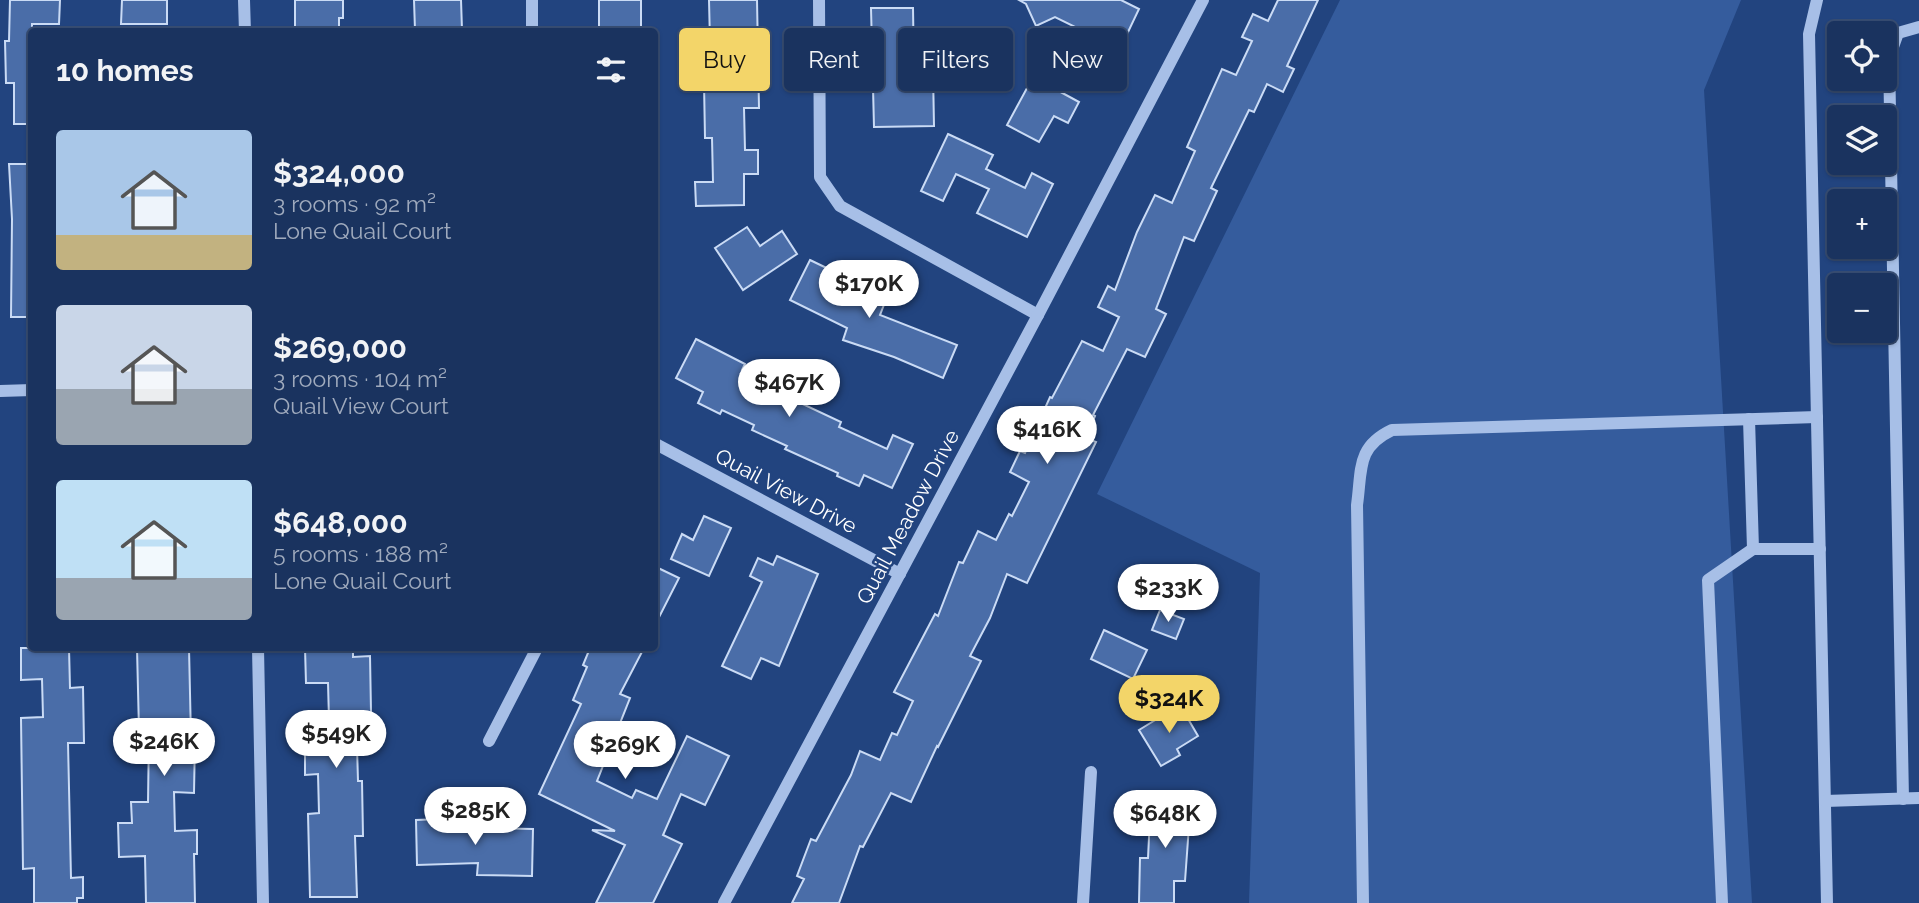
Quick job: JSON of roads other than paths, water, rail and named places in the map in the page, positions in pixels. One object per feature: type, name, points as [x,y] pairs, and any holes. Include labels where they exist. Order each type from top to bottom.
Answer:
[{"type":"street","points":[[244,0],[245,28]]},
{"type":"street","points":[[532,0],[532,28]]},
{"type":"street","points":[[819,0],[820,177],[840,206],[1038,315]]},
{"type":"street","name":"Quail Meadow Drive","points":[[724,903],[1203,0]]},
{"type":"street","points":[[1818,0],[1809,34],[1827,903]]},
{"type":"street","points":[[1903,799],[1889,58],[1898,33],[1919,27]]},
{"type":"street","points":[[0,391],[28,390]]},
{"type":"street","points":[[1363,903],[1357,505],[1364,453],[1376,438],[1392,430],[1817,417]]},
{"type":"street","points":[[1749,419],[1753,549]]},
{"type":"street","name":"Quail View Drive","points":[[658,445],[900,574]]},
{"type":"street","points":[[1722,903],[1708,580],[1753,549],[1820,549]]},
{"type":"street","points":[[258,651],[263,903]]},
{"type":"street","points":[[489,741],[535,651]]},
{"type":"street","points":[[1083,903],[1091,772]]},
{"type":"street","points":[[1825,801],[1919,798]]}]
